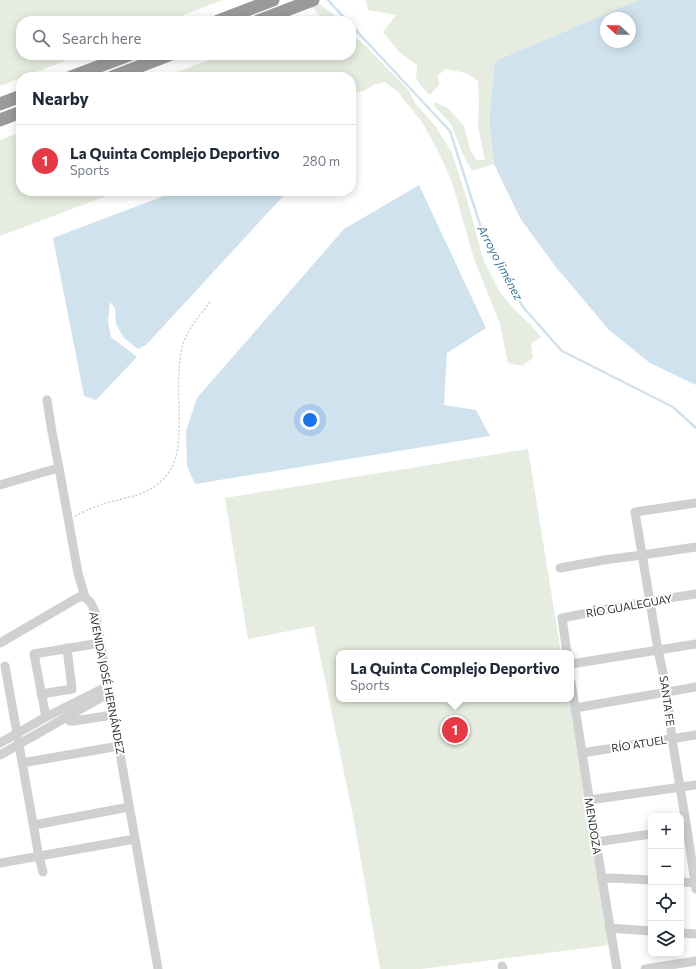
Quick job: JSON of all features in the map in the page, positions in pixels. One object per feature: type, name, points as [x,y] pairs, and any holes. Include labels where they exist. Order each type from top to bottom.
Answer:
[{"type":"highway","points":[[231,16],[273,0]]},
{"type":"highway","points":[[271,16],[313,0]]},
{"type":"highway","points":[[84,72],[115,60]]},
{"type":"highway","points":[[125,72],[156,60]]},
{"type":"highway","points":[[0,104],[16,98]]},
{"type":"highway","points":[[0,120],[16,114]]},
{"type":"street","name":"AVENIDA JOSÉ HERNÁNDEZ","points":[[47,400],[78,573],[85,597],[91,603],[95,612],[158,969]]},
{"type":"street","points":[[0,485],[59,468]]},
{"type":"street","name":"SANTA FE","points":[[696,503],[635,512],[658,650],[667,692],[672,739],[685,828],[694,866],[696,885]]},
{"type":"street","points":[[560,568],[696,547]]},
{"type":"street","name":"RÍO GUALEGUAY","points":[[567,650],[562,618],[650,601],[696,594]]},
{"type":"street","points":[[0,644],[79,597],[85,597]]},
{"type":"street","points":[[46,717],[34,654],[100,642]]},
{"type":"street","points":[[574,664],[696,644]]},
{"type":"street","points":[[41,694],[72,689],[67,648]]},
{"type":"street","points":[[5,666],[42,872]]},
{"type":"street","points":[[575,708],[696,687]]},
{"type":"street","points":[[0,755],[67,717],[109,689]]},
{"type":"street","points":[[0,744],[46,717],[109,689]]},
{"type":"street","name":"MENDOZA","points":[[574,702],[617,969]]},
{"type":"street","points":[[67,717],[74,721],[113,714]]},
{"type":"street","name":"RÍO ATUEL","points":[[582,754],[696,735]]},
{"type":"street","points":[[22,763],[118,746]]},
{"type":"street","points":[[589,800],[696,785]]},
{"type":"street","points":[[34,825],[129,807]]},
{"type":"street","points":[[685,828],[696,824]]},
{"type":"street","points":[[596,842],[648,834]]},
{"type":"street","points":[[0,863],[135,839]]},
{"type":"street","points":[[602,879],[648,880]]},
{"type":"street","points":[[684,883],[696,885]]},
{"type":"street","points":[[610,928],[648,931]]},
{"type":"street","points":[[684,933],[696,934]]},
{"type":"street","points":[[645,969],[696,961]]},
{"type":"path","points":[[69,520],[100,505],[141,494],[160,482],[172,467],[179,442],[179,372],[182,347],[189,330],[211,301]]},
{"type":"shaded area","points":[[0,0],[223,0],[181,16],[16,16],[16,60],[67,60],[36,72],[16,72],[16,80],[0,86]]},
{"type":"shaded area","points":[[306,0],[314,0],[335,16],[320,16]]},
{"type":"shaded area","points":[[366,0],[639,0],[611,12],[600,12],[600,17],[495,61],[489,120],[494,164],[472,171],[463,154],[451,124],[434,106],[435,102],[448,108],[464,126],[470,149],[476,160],[485,160],[478,126],[478,81],[466,73],[446,69],[438,75],[439,85],[430,95],[420,85],[416,78],[417,65],[399,52],[383,32],[396,15],[368,10]]},
{"type":"shaded area","points":[[356,38],[367,47],[409,91],[415,103],[436,127],[452,153],[468,203],[483,259],[499,291],[541,337],[531,344],[533,358],[522,366],[508,363],[500,324],[474,259],[452,182],[438,151],[422,122],[398,92],[385,82],[373,85],[364,91],[356,92],[356,72],[177,72],[208,60],[356,60]]},
{"type":"shaded area","points":[[16,134],[16,196],[106,196],[0,236],[0,140]]},
{"type":"shaded area","points":[[528,449],[561,650],[336,650],[336,702],[569,702],[609,945],[421,969],[380,969],[354,821],[314,626],[248,639],[225,498]]},
{"type":"water","points":[[639,0],[696,0],[696,385],[650,363],[609,330],[555,266],[520,218],[494,164],[489,120],[495,61],[600,17],[600,48],[636,48],[636,12],[611,12]]},
{"type":"water","points":[[419,185],[486,328],[447,353],[444,405],[476,410],[490,436],[195,484],[187,466],[186,431],[197,398],[344,229]]},
{"type":"water","points":[[164,196],[283,196],[146,345],[138,349],[124,338],[116,324],[115,308],[110,302],[108,322],[111,337],[137,357],[96,400],[84,396],[53,238]]},
{"type":"waterway","name":"Arroyo Jiménez","points":[[328,0],[342,16]]},
{"type":"waterway","name":"Arroyo Jiménez","points":[[356,30],[450,131],[482,231],[523,307],[562,351],[673,407],[696,428]]},
{"type":"place","name":"La Quinta Complejo Deportivo","points":[[455,730]]}]
